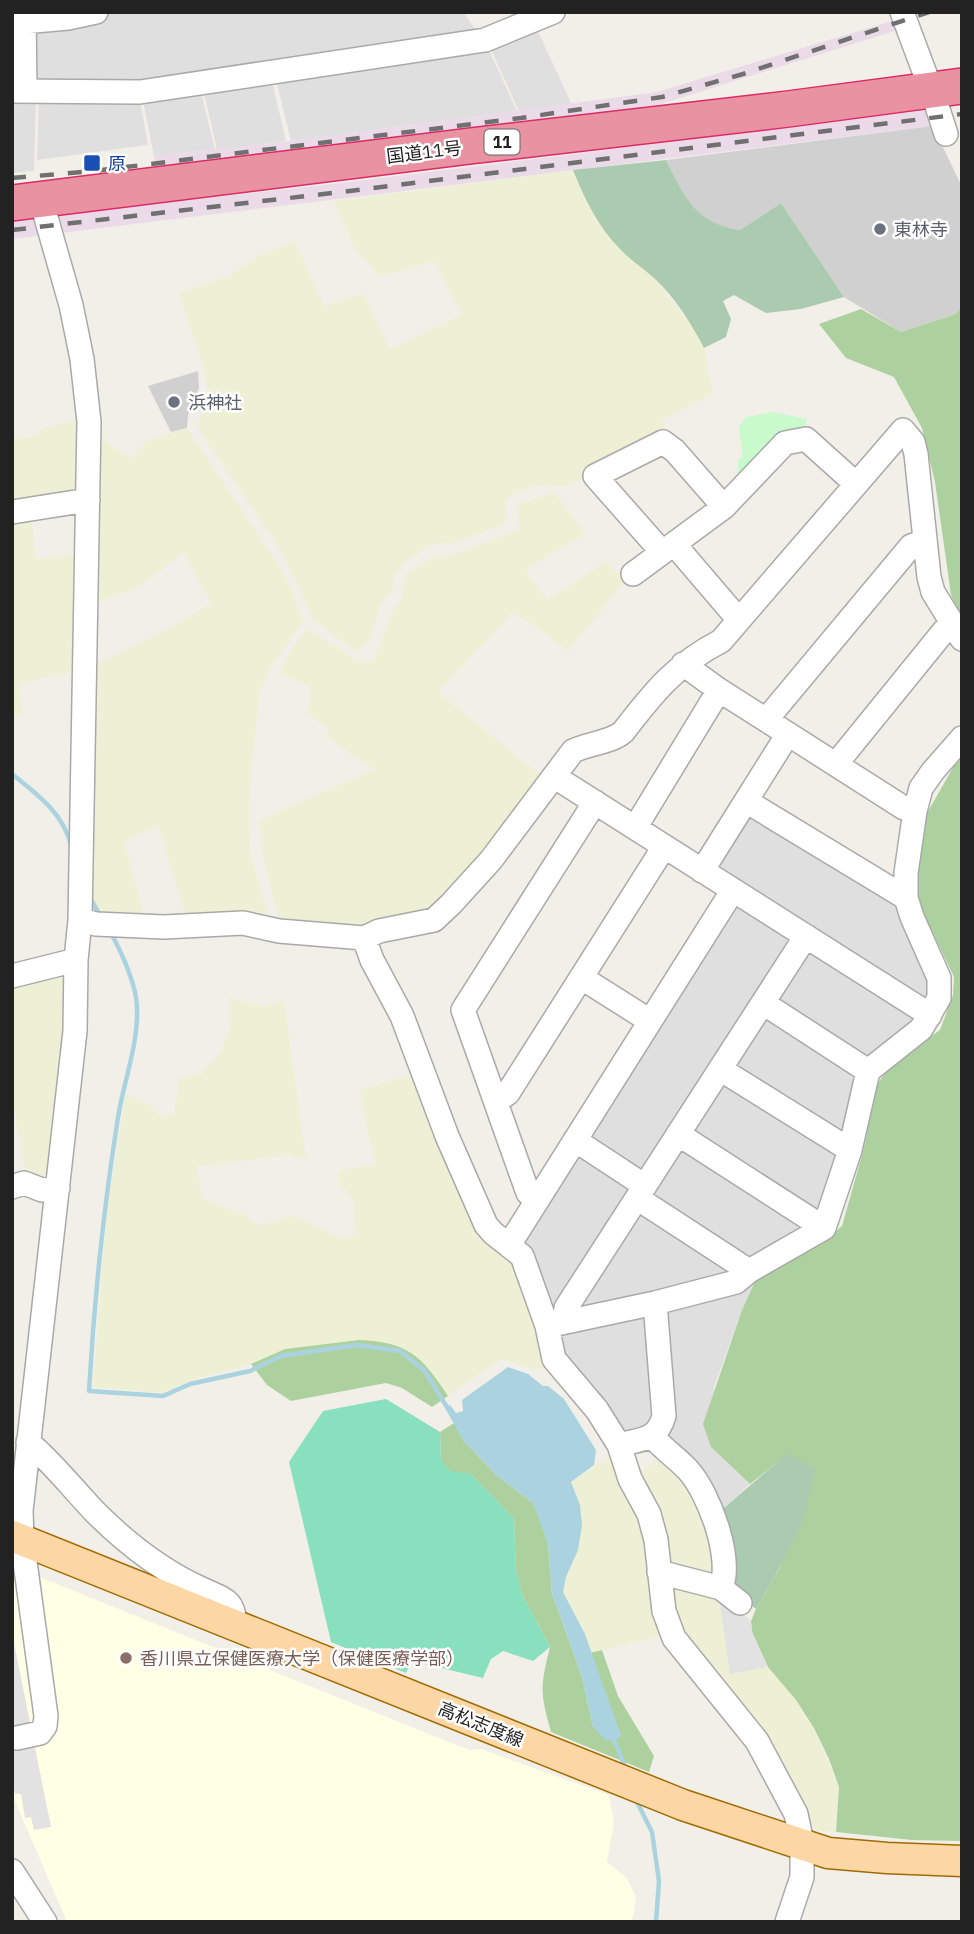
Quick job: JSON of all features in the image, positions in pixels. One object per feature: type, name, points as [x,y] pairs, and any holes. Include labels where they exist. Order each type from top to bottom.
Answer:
[{"type":"highway","name":"国道11号","points":[[27,201],[947,88]]},
{"type":"main road","name":"高松志度線","points":[[17,1538],[683,1805],[752,1829],[828,1853],[962,1861]]},
{"type":"street","points":[[96,12],[68,18],[20,19],[19,91],[140,92],[456,46],[485,40],[553,12]]},
{"type":"street","points":[[902,12],[947,88],[946,134]]},
{"type":"street","points":[[17,1738],[40,1733],[45,1727],[46,1716],[17,1538],[21,1511],[23,1426],[34,1397],[75,1031],[76,960],[80,920],[89,422],[82,359],[71,305],[27,201]]},
{"type":"street","points":[[80,920],[96,924],[164,928],[243,923],[278,931],[364,938],[379,931],[434,920],[491,860],[573,751],[588,743],[615,738],[683,664],[721,641],[903,430],[913,442],[916,454],[929,577],[933,592],[958,632]]},
{"type":"street","points":[[633,574],[724,507],[785,443],[806,439],[856,484]]},
{"type":"street","points":[[724,507],[675,451],[663,442],[595,476],[739,620]]},
{"type":"street","points":[[12,512],[88,500]]},
{"type":"street","points":[[766,720],[911,546],[925,541]]},
{"type":"street","points":[[836,764],[944,631],[958,632]]},
{"type":"street","points":[[683,664],[719,690],[904,808],[915,811]]},
{"type":"street","points":[[635,828],[719,690]]},
{"type":"street","points":[[702,871],[788,734]]},
{"type":"street","points":[[555,1324],[655,1303],[736,1282],[749,1271],[824,1228],[850,1150],[868,1071],[921,1029],[939,998],[939,978],[906,898],[906,873],[921,788],[962,738]]},
{"type":"street","points":[[555,777],[930,1014]]},
{"type":"street","points":[[746,801],[906,898]]},
{"type":"street","points":[[537,1199],[528,1193],[463,1010],[595,802]]},
{"type":"street","points":[[496,1102],[508,1093],[664,846]]},
{"type":"street","points":[[509,1245],[733,890]]},
{"type":"street","points":[[555,1324],[806,936]]},
{"type":"street","points":[[364,938],[372,960],[402,1016],[447,1136],[486,1224],[522,1256],[555,1324],[554,1359],[597,1410],[619,1445],[630,1479],[649,1514],[656,1540],[664,1611],[674,1638],[757,1741],[796,1814],[802,1843],[802,1877],[787,1922]]},
{"type":"street","points":[[12,976],[76,960]]},
{"type":"street","points":[[582,978],[650,1021]]},
{"type":"street","points":[[763,1003],[868,1071]]},
{"type":"street","points":[[720,1069],[850,1150]]},
{"type":"street","points":[[678,1135],[824,1228]]},
{"type":"street","points":[[575,1140],[749,1271]]},
{"type":"street","points":[[12,1186],[24,1183],[41,1190],[58,1188]]},
{"type":"street","points":[[619,1445],[652,1436],[661,1428],[664,1416],[655,1303]]},
{"type":"street","points":[[23,1426],[97,1513],[137,1549],[181,1579],[229,1602],[235,1613],[234,1626]]},
{"type":"street","points":[[652,1436],[688,1469],[698,1483],[724,1552],[721,1588]]},
{"type":"street","points":[[659,1572],[721,1588],[740,1604]]},
{"type":"street","points":[[12,1871],[46,1922]]},
{"type":"street","points":[[27,1922],[31,1898]]},
{"type":"shaded area","points":[[113,12],[463,12],[480,36],[127,89],[31,86],[28,29]]},
{"type":"shaded area","points":[[898,19],[901,29],[661,104],[567,119],[156,169],[154,156],[291,141],[657,92]]},
{"type":"shaded area","points":[[535,25],[572,105],[519,111],[489,45]]},
{"type":"shaded area","points":[[487,46],[517,111],[291,141],[275,76]]},
{"type":"shaded area","points":[[271,77],[286,141],[217,150],[203,88]]},
{"type":"shaded area","points":[[200,88],[215,150],[154,156],[142,96]]},
{"type":"shaded area","points":[[12,94],[36,95],[34,171],[12,173]]},
{"type":"shaded area","points":[[39,95],[139,96],[148,145],[37,160]]},
{"type":"shaded area","points":[[928,110],[933,126],[12,239],[12,220],[340,183]]},
{"type":"shaded area","name":"東林寺","points":[[933,126],[962,187],[962,307],[956,314],[901,332],[844,297],[781,203],[740,230],[720,227],[701,215],[683,197],[666,160]]},
{"type":"shaded area","points":[[666,160],[693,207],[712,222],[725,227],[740,230],[781,203],[844,297],[801,309],[766,313],[734,295],[723,301],[731,319],[726,337],[704,348],[669,293],[605,232],[587,202],[573,170]]},
{"type":"shaded area","points":[[573,170],[592,211],[619,248],[655,279],[693,327],[704,348],[713,394],[662,420],[670,436],[565,487],[538,485],[515,492],[506,501],[505,524],[454,543],[432,544],[404,562],[394,577],[393,590],[380,605],[369,642],[357,651],[313,621],[279,548],[199,430],[198,424],[208,392],[205,372],[179,293],[227,277],[262,254],[295,241],[324,306],[363,293],[390,349],[462,315],[434,261],[380,277],[355,249],[333,201]]},
{"type":"shaded area","name":"浜神社","points":[[198,371],[199,388],[188,415],[187,428],[171,432],[148,386]]},
{"type":"shaded area","points":[[85,417],[85,492],[12,509],[12,438],[36,436],[41,429]]},
{"type":"shaded area","points":[[96,428],[111,446],[130,459],[146,441],[187,428],[282,570],[304,620],[269,670],[259,694],[249,829],[251,856],[270,923],[187,920],[158,825],[124,842],[145,919],[104,917],[88,891],[93,666],[211,604],[184,552],[140,586],[93,605]]},
{"type":"shaded area","points":[[555,492],[585,534],[525,570],[547,601],[606,561],[625,581],[568,652],[529,622],[512,613],[438,692],[544,778],[481,861],[433,912],[361,933],[280,925],[261,849],[260,820],[375,769],[330,739],[326,727],[306,712],[310,703],[308,686],[279,673],[291,650],[305,631],[311,631],[359,662],[374,660],[392,612],[402,600],[403,582],[408,572],[434,557],[453,555],[519,529],[518,507],[522,503]]},
{"type":"shaded area","points":[[31,519],[36,559],[82,553],[79,671],[20,683],[22,715],[12,717],[12,522]]},
{"type":"shaded area","points":[[745,814],[898,903],[932,981],[932,997],[922,1001],[716,871],[714,863]]},
{"type":"shaded area","points":[[740,903],[789,934],[791,945],[646,1170],[635,1173],[586,1135],[731,906]]},
{"type":"shaded area","points":[[816,949],[918,1015],[915,1024],[864,1063],[774,999],[805,951]]},
{"type":"shaded area","points":[[70,971],[52,1184],[27,1178],[12,1100],[12,986]]},
{"type":"shaded area","points":[[229,998],[264,1006],[284,1001],[306,1159],[288,1155],[197,1167],[202,1199],[243,1214],[259,1225],[295,1216],[340,1238],[355,1235],[354,1200],[341,1186],[337,1171],[375,1164],[359,1090],[413,1074],[464,1195],[477,1233],[517,1265],[524,1280],[546,1366],[536,1370],[501,1359],[448,1396],[429,1368],[317,1346],[285,1349],[251,1364],[188,1381],[164,1393],[93,1387],[107,1208],[126,1094],[148,1104],[164,1118],[175,1112],[179,1078],[202,1073],[221,1052],[229,1029]]},
{"type":"shaded area","points":[[772,1015],[861,1073],[844,1141],[737,1074],[733,1062],[761,1018]]},
{"type":"shaded area","points":[[720,1081],[841,1150],[819,1218],[695,1138],[691,1127]]},
{"type":"shaded area","points":[[678,1148],[810,1224],[753,1263],[649,1194]]},
{"type":"shaded area","points":[[574,1151],[630,1181],[634,1193],[561,1308],[548,1307],[520,1236]]},
{"type":"shaded area","points":[[646,1210],[736,1276],[586,1313],[580,1298],[636,1212]]},
{"type":"shaded area","points":[[758,1275],[714,1387],[711,1447],[750,1484],[718,1513],[660,1437],[662,1307]]},
{"type":"shaded area","points":[[643,1312],[652,1319],[657,1424],[623,1439],[558,1359],[556,1337],[563,1329]]},
{"type":"shaded area","points":[[614,1453],[644,1516],[662,1629],[658,1637],[590,1653],[585,1634],[563,1592],[566,1577],[578,1550],[580,1505],[571,1482]]},
{"type":"shaded area","points":[[788,1453],[815,1469],[812,1488],[793,1542],[756,1609],[731,1589],[718,1513]]},
{"type":"shaded area","points":[[666,1456],[709,1517],[719,1580],[670,1569],[663,1529],[638,1473]]},
{"type":"shaded area","name":"香川県立保健医療大学（保健医療学部）","points":[[12,1566],[469,1750],[481,1749],[609,1795],[614,1822],[607,1862],[627,1878],[636,1897],[630,1922],[67,1922],[12,1794]]},
{"type":"shaded area","points":[[667,1580],[720,1593],[730,1673],[768,1667],[796,1700],[814,1728],[839,1787],[836,1832],[821,1831],[813,1826],[783,1760],[681,1634]]},
{"type":"shaded area","points":[[730,1602],[751,1621],[752,1632],[768,1667],[730,1674],[720,1604]]},
{"type":"shaded area","points":[[12,1633],[51,1827],[34,1830],[31,1817],[25,1818],[21,1794],[15,1794],[12,1782]]},
{"type":"green space","points":[[962,307],[962,618],[951,595],[935,482],[922,428],[894,377],[846,358],[819,324],[861,309],[901,332],[956,314]]},
{"type":"green space","points":[[773,412],[807,419],[804,434],[738,481],[738,460],[743,457],[739,427],[746,417]]},
{"type":"green space","points":[[962,758],[962,1841],[912,1840],[836,1832],[839,1787],[829,1759],[796,1700],[768,1667],[752,1632],[751,1621],[756,1609],[781,1566],[788,1454],[750,1484],[711,1447],[703,1424],[742,1310],[758,1275],[819,1245],[842,1226],[864,1148],[877,1084],[892,1064],[940,1030],[953,995],[954,977],[921,908],[915,874],[927,813],[954,766]]},
{"type":"green space","points":[[359,1340],[390,1344],[412,1354],[430,1371],[448,1396],[432,1407],[402,1388],[386,1383],[291,1401],[267,1385],[251,1364],[285,1349]]},
{"type":"green space","points":[[386,1399],[440,1432],[441,1461],[450,1471],[471,1474],[514,1519],[516,1570],[522,1595],[550,1647],[533,1661],[503,1651],[491,1659],[483,1678],[412,1661],[406,1673],[331,1642],[289,1462],[323,1411]]},
{"type":"green space","points":[[454,1423],[463,1440],[496,1475],[533,1503],[548,1544],[552,1593],[582,1677],[593,1727],[621,1736],[590,1653],[602,1650],[618,1696],[654,1756],[649,1772],[551,1732],[543,1690],[550,1647],[522,1595],[516,1570],[514,1519],[471,1474],[450,1472],[441,1461],[440,1432]]},
{"type":"water","points":[[508,1367],[528,1374],[564,1399],[596,1450],[594,1465],[571,1482],[580,1505],[582,1525],[578,1550],[566,1577],[563,1592],[585,1634],[621,1736],[615,1742],[604,1739],[593,1727],[582,1677],[552,1593],[548,1544],[533,1503],[496,1475],[463,1440],[445,1408],[450,1405],[456,1413],[463,1411],[462,1400]]},
{"type":"waterway","points":[[12,774],[40,797],[55,814],[71,845]]},
{"type":"waterway","points":[[90,898],[100,915]]},
{"type":"waterway","points":[[113,937],[132,981],[137,1013],[134,1045],[119,1109],[107,1191],[89,1391],[163,1396],[190,1384],[250,1371],[281,1356],[357,1345],[400,1351],[424,1370],[447,1407]]},
{"type":"waterway","points":[[615,1742],[625,1767]]},
{"type":"waterway","points":[[635,1798],[652,1832],[659,1881],[656,1922]]},
{"type":"railway","points":[[12,178],[94,171],[521,118],[662,97],[743,74],[929,12]]},
{"type":"railway","points":[[12,230],[341,192],[962,114]]},
{"type":"place","name":"原","points":[[92,163]]},
{"type":"place","name":"東林寺","points":[[880,229]]},
{"type":"place","name":"浜神社","points":[[174,402]]},
{"type":"place","name":"香川県立保健医療大学（保健医療学部）","points":[[126,1658]]}]
